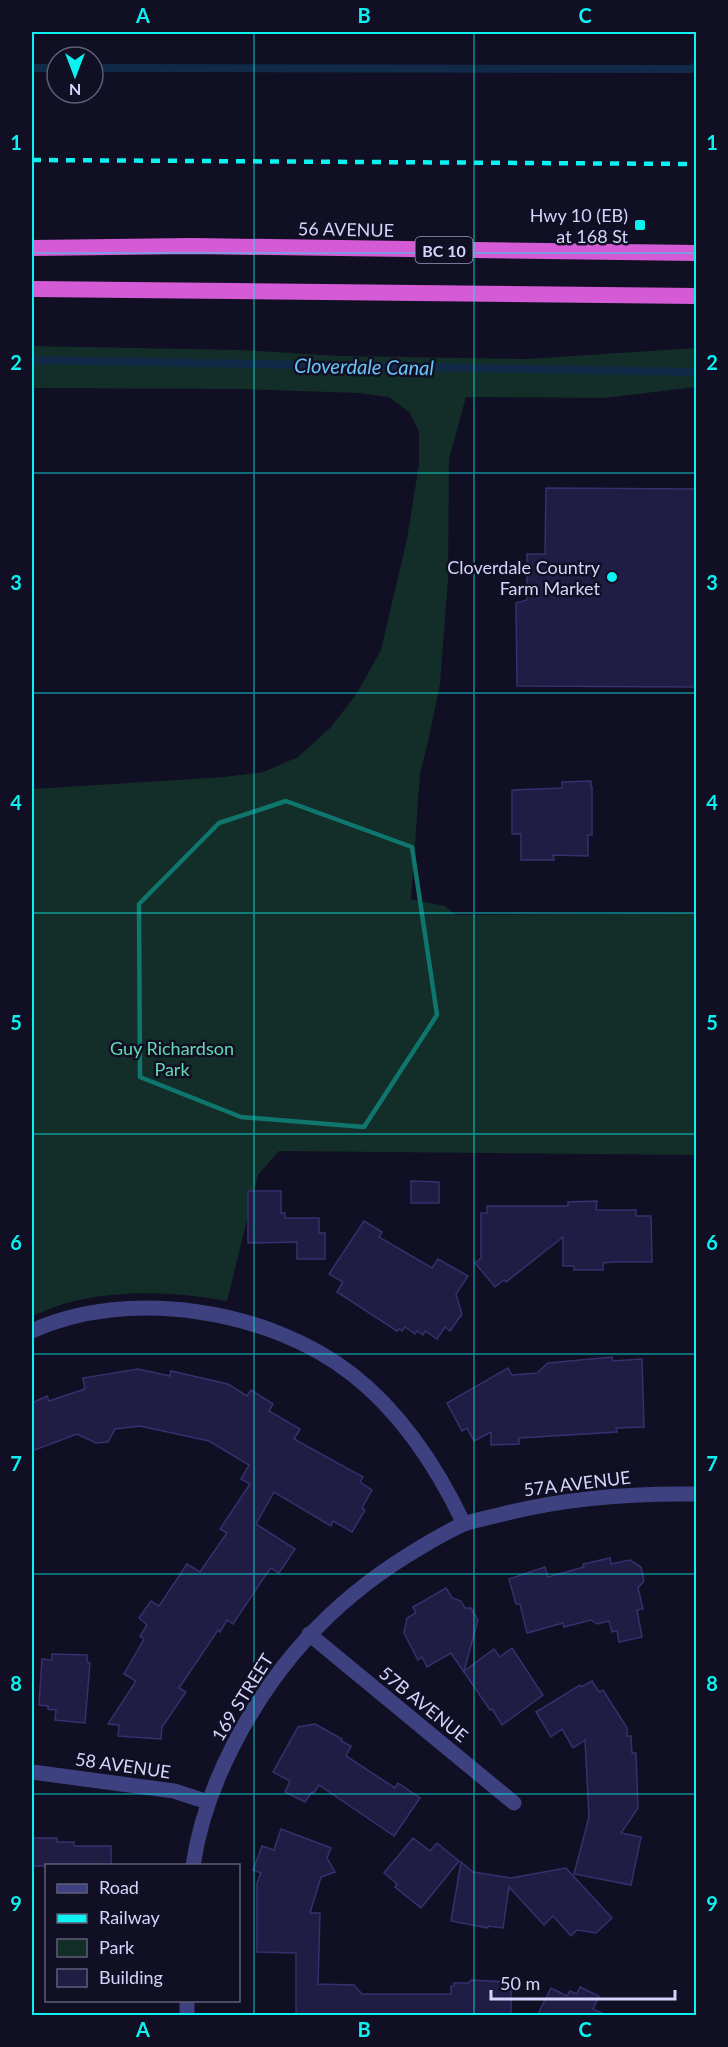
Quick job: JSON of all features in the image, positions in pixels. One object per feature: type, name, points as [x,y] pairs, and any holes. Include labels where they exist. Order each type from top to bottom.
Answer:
[{"type":"highway","name":"56 AVENUE","points":[[32,248],[192,246],[696,253]]},
{"type":"highway","points":[[32,289],[696,296]]},
{"type":"street","points":[[32,1331],[75,1316],[114,1309],[140,1309],[221,1315],[281,1335],[319,1353],[352,1374],[383,1402],[404,1427],[449,1490],[464,1524]]},
{"type":"street","name":"57A AVENUE","points":[[464,1524],[528,1507],[593,1497],[696,1494]]},
{"type":"street","name":"169 STREET","points":[[194,1864],[208,1802],[248,1716],[276,1674],[309,1634],[344,1601],[384,1570],[422,1546],[464,1524]]},
{"type":"street","name":"57B AVENUE","points":[[309,1634],[514,1803]]},
{"type":"street","name":"58 AVENUE","points":[[32,1772],[174,1791],[208,1802]]},
{"type":"highlighted area","points":[[286,801],[412,847],[437,1015],[364,1127],[241,1117],[140,1077],[139,904],[219,823]]},
{"type":"green space","name":"Guy Richardson Park","points":[[32,346],[240,350],[339,356],[527,359],[696,348],[696,387],[604,398],[466,397],[449,459],[448,580],[440,684],[420,774],[411,899],[445,906],[456,915],[696,913],[696,1155],[279,1151],[258,1175],[227,1301],[149,1293],[110,1295],[66,1303],[32,1316],[32,789],[224,777],[263,772],[298,757],[331,727],[357,693],[381,650],[407,539],[419,464],[419,431],[409,412],[389,397],[359,393],[241,389],[32,388]]},
{"type":"building","name":"Cloverdale Country Farm Market","points":[[546,488],[696,489],[696,687],[517,686],[516,603],[527,600],[527,554],[545,554]]},
{"type":"building","points":[[591,781],[592,835],[588,835],[588,856],[553,855],[554,860],[521,860],[521,834],[512,834],[512,790],[562,788],[562,782]]},
{"type":"building","points":[[411,1181],[439,1182],[439,1203],[411,1203]]},
{"type":"building","points":[[248,1191],[281,1191],[281,1213],[285,1213],[285,1218],[319,1218],[319,1233],[325,1233],[325,1259],[297,1259],[297,1242],[248,1243]]},
{"type":"building","points":[[597,1201],[596,1210],[636,1210],[636,1216],[651,1216],[652,1262],[603,1263],[603,1270],[574,1270],[574,1266],[563,1266],[563,1237],[506,1282],[504,1280],[495,1287],[475,1263],[481,1258],[481,1213],[487,1213],[487,1206],[568,1206],[568,1202]]},
{"type":"building","points":[[364,1221],[382,1232],[379,1237],[432,1268],[438,1259],[468,1276],[456,1294],[462,1314],[450,1331],[445,1327],[437,1339],[425,1331],[423,1335],[417,1331],[415,1334],[405,1327],[402,1331],[399,1329],[397,1331],[337,1292],[343,1282],[329,1274]]},
{"type":"building","points":[[612,1357],[613,1361],[642,1359],[644,1427],[616,1428],[617,1432],[519,1438],[519,1444],[491,1445],[491,1432],[474,1441],[467,1428],[462,1431],[447,1403],[508,1368],[512,1375],[537,1373],[548,1363]]},
{"type":"building","points":[[138,1369],[170,1376],[171,1371],[228,1384],[247,1396],[251,1390],[273,1404],[269,1411],[300,1429],[294,1439],[363,1477],[360,1482],[372,1490],[362,1508],[365,1510],[352,1532],[333,1521],[331,1526],[274,1492],[256,1524],[295,1549],[279,1573],[271,1568],[233,1624],[227,1620],[220,1632],[218,1630],[179,1688],[186,1692],[162,1727],[161,1739],[118,1736],[119,1725],[108,1724],[136,1681],[124,1674],[144,1639],[140,1636],[147,1625],[139,1618],[151,1601],[159,1606],[187,1564],[200,1572],[227,1533],[220,1529],[250,1484],[241,1479],[249,1465],[209,1441],[140,1426],[115,1429],[108,1442],[96,1443],[77,1434],[32,1451],[32,1403],[47,1396],[49,1401],[85,1389],[83,1378]]},
{"type":"building","points":[[610,1558],[611,1564],[630,1560],[641,1567],[644,1581],[638,1588],[643,1609],[637,1610],[642,1637],[619,1642],[617,1631],[612,1632],[609,1621],[597,1624],[591,1620],[564,1627],[563,1623],[527,1633],[520,1604],[516,1604],[509,1579],[545,1567],[548,1577],[584,1567],[583,1564]]},
{"type":"building","points":[[446,1588],[452,1598],[461,1601],[465,1608],[471,1608],[478,1620],[464,1671],[494,1649],[500,1657],[512,1648],[543,1695],[502,1725],[451,1653],[427,1667],[422,1657],[418,1660],[404,1633],[407,1618],[416,1613],[413,1607]]},
{"type":"building","points":[[52,1654],[87,1655],[87,1662],[90,1663],[85,1723],[55,1720],[56,1710],[39,1705],[42,1659],[52,1660]]},
{"type":"building","points":[[592,1681],[599,1692],[603,1690],[627,1728],[627,1736],[631,1736],[632,1753],[636,1753],[638,1808],[621,1833],[641,1837],[631,1885],[574,1874],[589,1817],[585,1740],[573,1748],[562,1729],[551,1737],[536,1712],[580,1685],[581,1687]]},
{"type":"building","points":[[315,1724],[351,1746],[346,1756],[395,1788],[398,1783],[420,1798],[394,1836],[319,1785],[305,1802],[285,1792],[290,1781],[273,1772],[298,1727]]},
{"type":"building","points":[[281,1829],[331,1848],[327,1858],[335,1872],[321,1877],[310,1913],[320,1913],[318,1984],[354,1985],[362,1994],[451,1994],[451,1986],[454,1986],[454,1983],[469,1983],[471,1980],[511,1982],[511,2016],[296,2016],[296,1953],[257,1952],[257,1883],[261,1873],[253,1870],[262,1846],[274,1850]]},
{"type":"building","points":[[32,1838],[57,1838],[57,1842],[74,1842],[74,1846],[111,1846],[111,1864],[32,1866]]},
{"type":"building","points":[[413,1838],[430,1851],[437,1843],[459,1861],[421,1908],[395,1887],[397,1884],[384,1873]]},
{"type":"building","points":[[461,1862],[473,1872],[511,1878],[566,1868],[612,1918],[596,1933],[577,1930],[571,1936],[553,1916],[544,1925],[509,1887],[503,1928],[488,1926],[488,1928],[451,1921]]},
{"type":"building","points":[[580,1987],[599,1996],[593,2009],[608,2016],[537,2016],[551,1988],[567,1996],[570,1991],[577,1994]]},
{"type":"waterway","points":[[105,68],[691,69],[696,66]]},
{"type":"waterway","points":[[32,68],[45,68]]},
{"type":"waterway","name":"Cloverdale Canal","points":[[32,360],[696,372]]},
{"type":"railway","points":[[32,160],[696,164]]},
{"type":"place","name":"Hwy 10 (EB) at 168 St","points":[[640,225]]},
{"type":"place","name":"Cloverdale Country Farm Market","points":[[612,577]]}]
